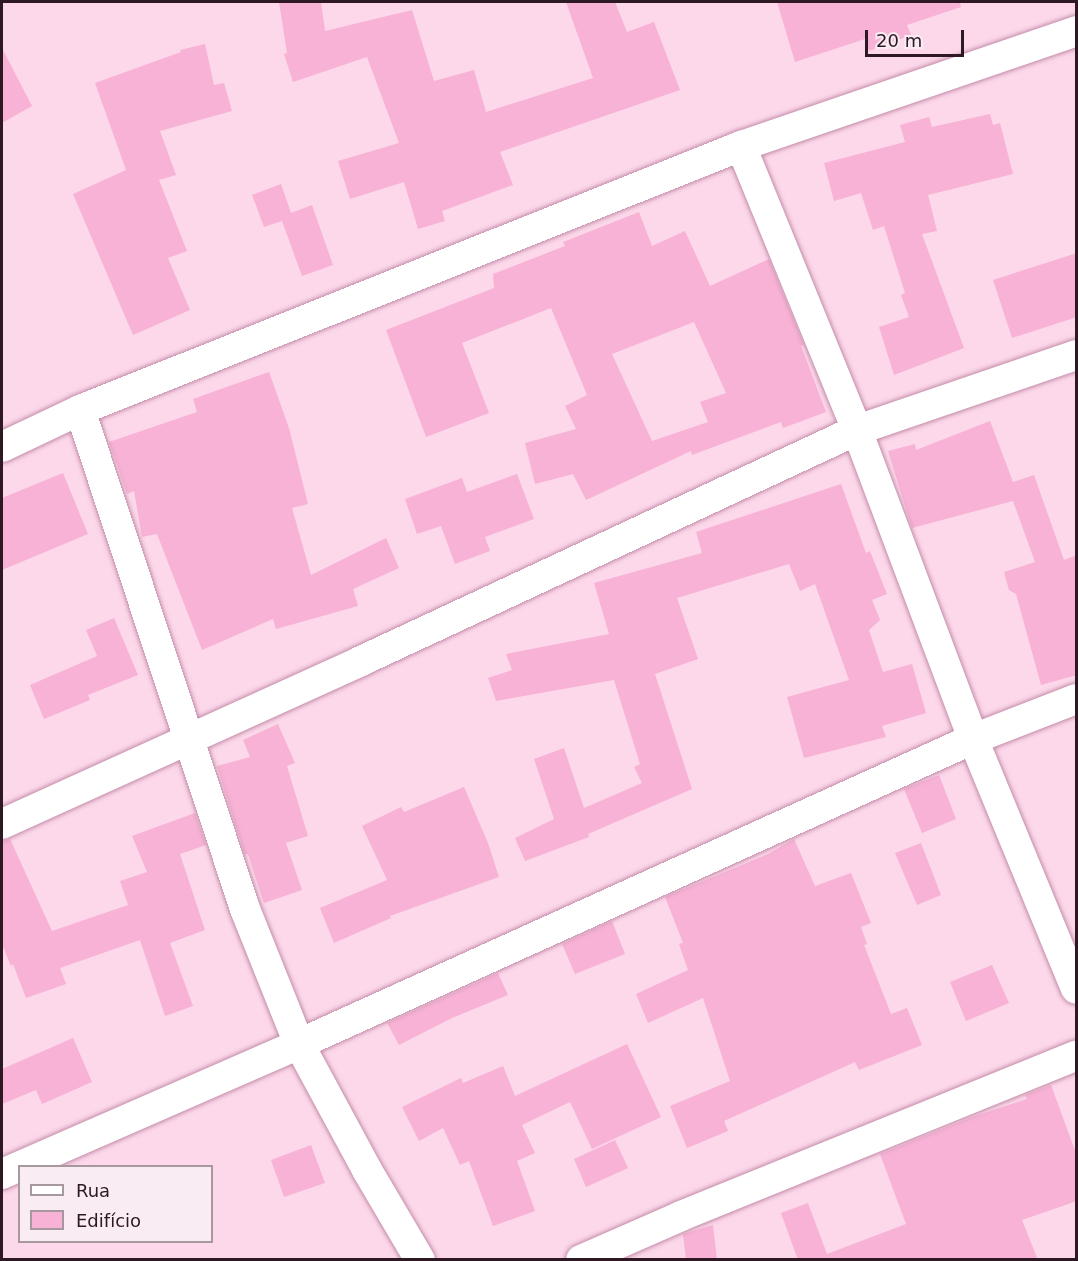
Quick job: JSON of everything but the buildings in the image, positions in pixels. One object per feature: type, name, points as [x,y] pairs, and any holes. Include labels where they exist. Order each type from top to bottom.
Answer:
[{"type":"street","points":[[2,447],[80,410],[741,146],[1077,31]]},
{"type":"street","points":[[741,146],[857,430],[973,740],[1077,989]]},
{"type":"street","points":[[2,824],[362,661],[857,430],[1077,355]]},
{"type":"street","points":[[80,410],[245,909],[299,1044],[367,1170],[420,1260]]},
{"type":"street","points":[[23,1165],[299,1044],[973,740],[1077,699]]},
{"type":"street","points":[[581,1260],[681,1216],[1077,1056]]},
{"type":"street","points":[[2,1174],[18,1167]]}]
